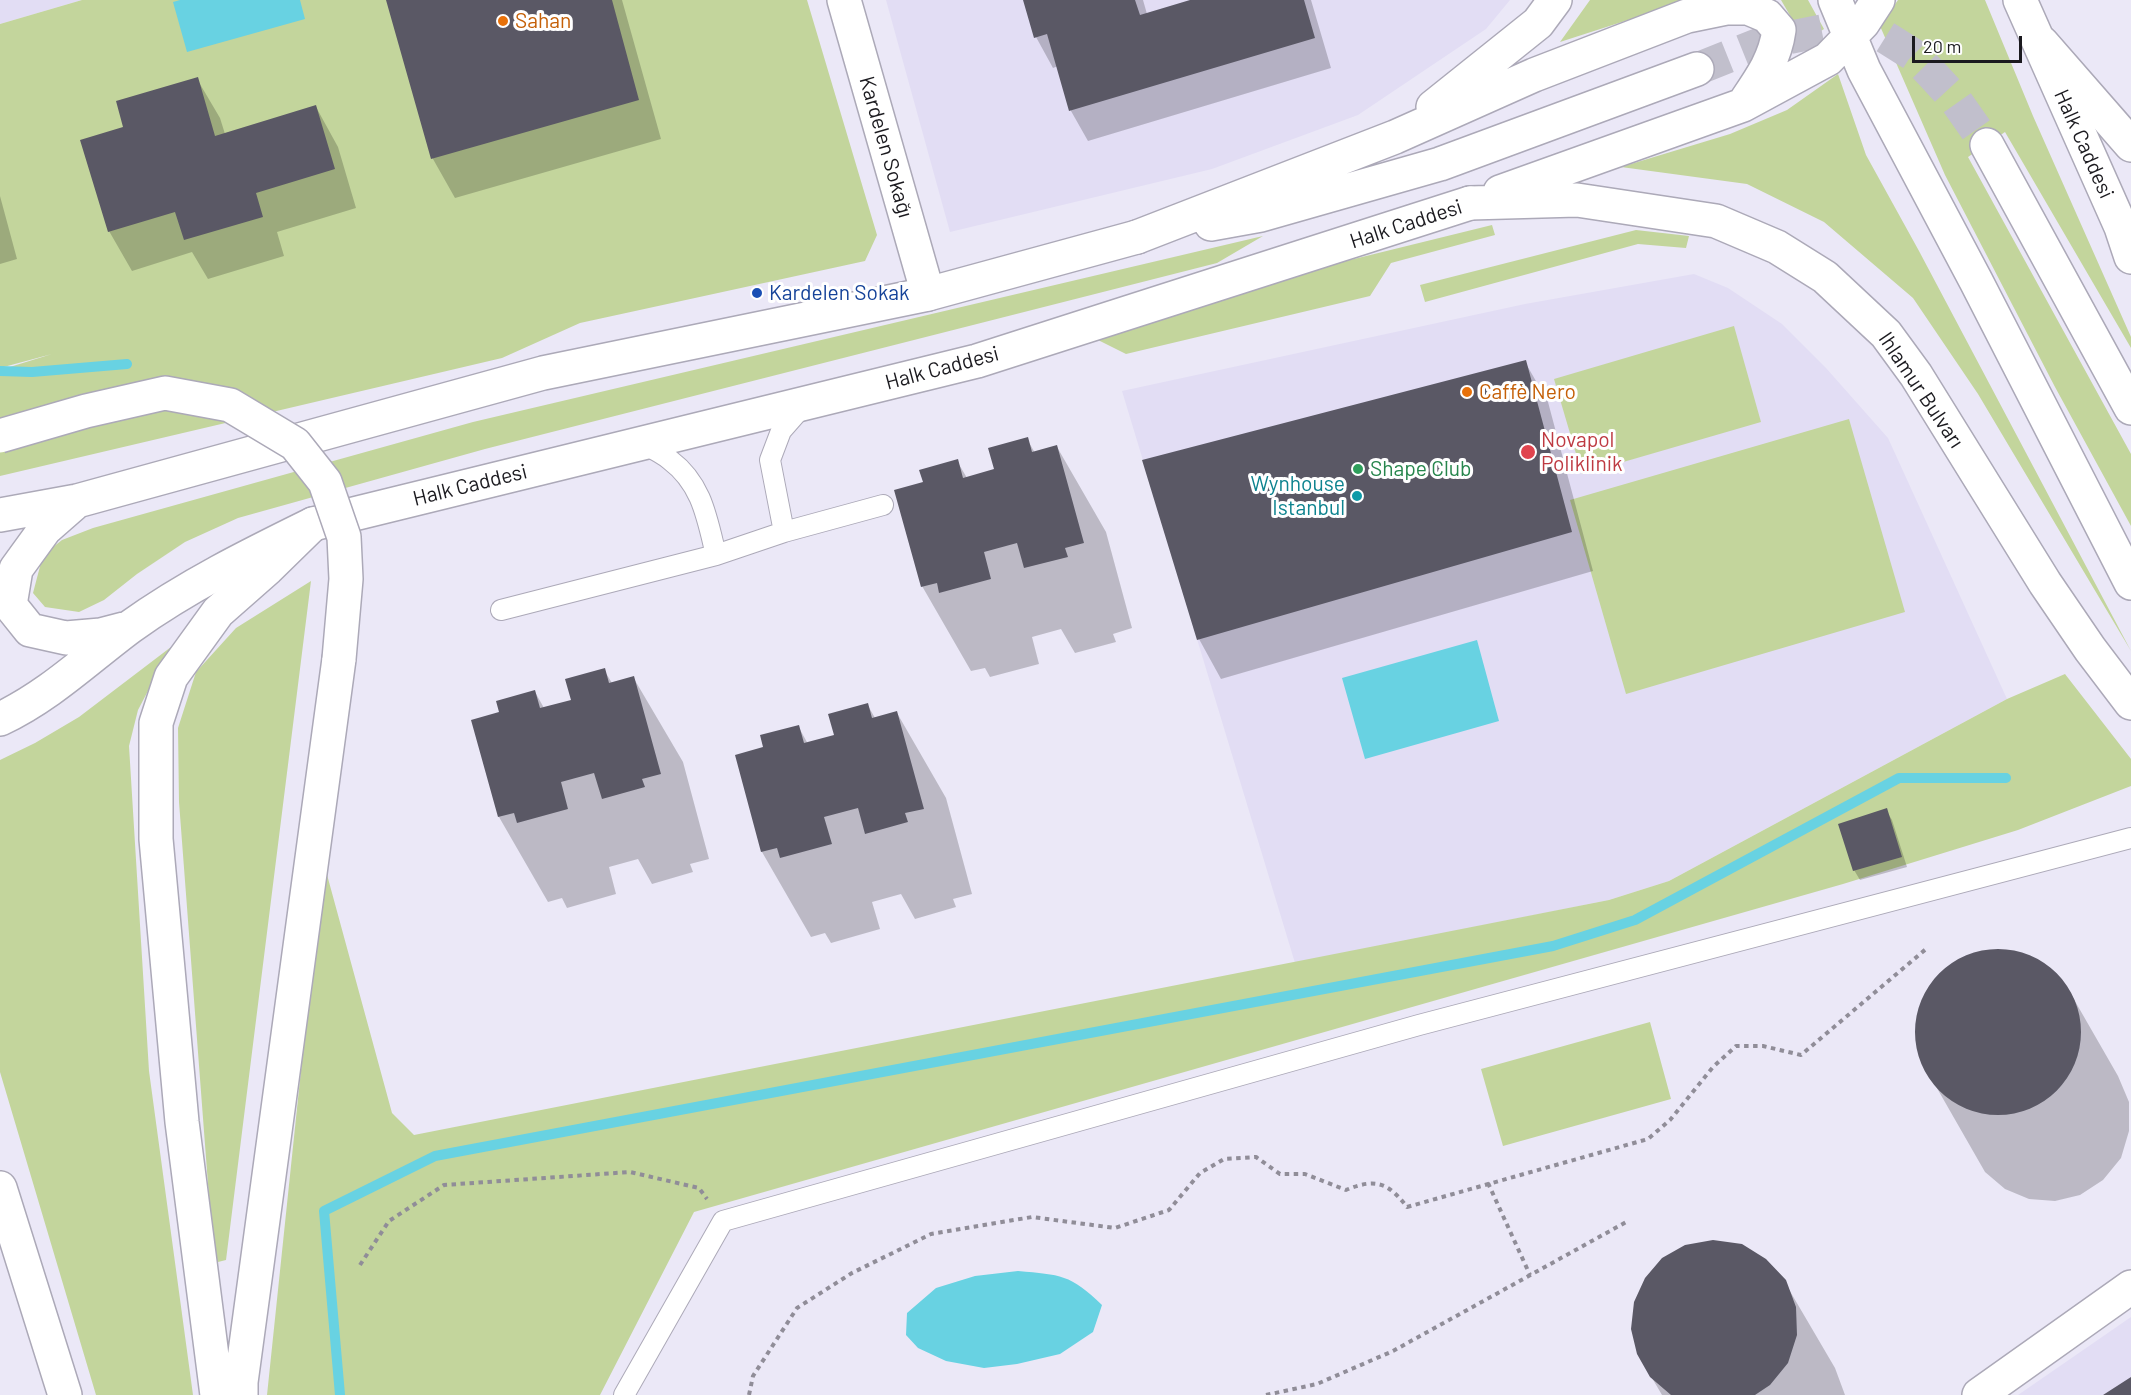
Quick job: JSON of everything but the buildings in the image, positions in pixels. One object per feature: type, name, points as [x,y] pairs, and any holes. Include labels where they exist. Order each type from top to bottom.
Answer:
[{"type":"main road","name":"Kardelen Sokağı","points":[[844,0],[928,294]]},
{"type":"main road","points":[[1395,137],[1538,23],[1555,0]]},
{"type":"main road","points":[[1835,0],[1864,70],[1976,281],[2131,583]]},
{"type":"main road","name":"Halk Caddesi","points":[[0,719],[21,710],[55,687],[131,627],[216,572],[313,524],[977,361],[1470,203],[1743,105],[1828,59],[1863,23],[1878,0]]},
{"type":"main road","name":"Halk Caddesi","points":[[2020,0],[2121,227],[2131,257]]},
{"type":"main road","points":[[1137,237],[1395,137],[1534,75],[1687,16],[1726,8],[1748,8],[1767,16],[1779,30],[1777,47],[1768,67],[1743,105]]},
{"type":"main road","points":[[2035,35],[2131,145]]},
{"type":"main road","points":[[0,515],[77,501],[543,373],[928,294],[1137,237],[1261,215],[1440,164],[1697,69]]},
{"type":"main road","points":[[1987,145],[2131,408]]},
{"type":"main road","name":"Ihlamur Bulvarı","points":[[1470,203],[1577,200],[1716,221],[1777,247],[1825,277],[1886,334],[1916,375],[2045,583],[2090,649],[2131,703]]},
{"type":"main road","points":[[0,436],[86,411],[165,393],[230,405],[295,444],[325,482],[344,537],[346,579],[339,659],[241,1395]]},
{"type":"main road","points":[[77,501],[45,529],[16,569],[10,605],[30,630],[66,638],[101,635],[131,627]]},
{"type":"main road","points":[[218,1395],[182,1122],[156,839],[156,723],[171,677],[218,612],[313,524]]},
{"type":"main road","points":[[0,1188],[65,1395]]},
{"type":"main road","points":[[1979,1395],[2131,1287]]},
{"type":"lane","points":[[784,532],[770,460],[781,431],[805,403]]},
{"type":"lane","points":[[642,443],[670,460],[697,488],[716,555]]},
{"type":"lane","points":[[501,610],[716,555],[784,532],[883,505]]},
{"type":"lane","points":[[624,1395],[723,1221],[1419,1025],[2131,838]]},
{"type":"path","points":[[749,1395],[753,1376],[798,1308],[852,1273],[931,1234],[1032,1217],[1115,1228],[1168,1210],[1200,1173],[1224,1160],[1257,1157],[1280,1174],[1305,1174],[1346,1190],[1361,1184],[1379,1184],[1395,1191],[1407,1207],[1648,1139],[1670,1120],[1713,1067],[1736,1046],[1764,1046],[1801,1055],[1926,949]]},
{"type":"path","points":[[360,1265],[389,1221],[444,1185],[630,1172],[699,1188],[723,1221]]},
{"type":"path","points":[[1488,1184],[1530,1275]]},
{"type":"path","points":[[1267,1395],[1317,1384],[1393,1351],[1628,1221]]},
{"type":"shaded area","points":[[0,0],[82,0],[0,24]]},
{"type":"shaded area","points":[[886,0],[1510,0],[1486,29],[1358,115],[1212,169],[950,232]]},
{"type":"shaded area","name":"Wynhouse Istanbul","points":[[1694,274],[1728,288],[1782,324],[1826,368],[1888,438],[2007,699],[1669,881],[1609,900],[1295,963],[1122,391],[1525,304]]},
{"type":"shaded area","points":[[2131,1317],[2131,1395],[2018,1395]]},
{"type":"green space","points":[[82,0],[807,0],[877,235],[865,261],[580,323],[502,358],[0,476],[0,370],[52,354],[0,368],[0,24]]},
{"type":"green space","points":[[1590,0],[1690,0],[1560,42]]},
{"type":"green space","points":[[1781,0],[1808,0],[1824,29],[1785,54],[1795,24]]},
{"type":"green space","points":[[1898,0],[1985,0],[2033,116],[2131,337],[2131,348],[2005,132],[1968,157],[2131,454],[2131,526],[2055,387],[1945,175],[1880,26]]},
{"type":"green space","points":[[1838,74],[1866,155],[2131,651],[1978,394],[1913,298],[1824,222],[1747,184],[1621,167],[1730,134],[1787,110]]},
{"type":"green space","points":[[1492,225],[1495,235],[1391,263],[1370,296],[1126,354],[1074,328]]},
{"type":"green space","points":[[1636,230],[1689,236],[1686,248],[1638,244],[1425,302],[1420,285]]},
{"type":"green space","points":[[1263,236],[1217,263],[485,449],[238,518],[185,542],[137,574],[104,600],[79,612],[45,607],[33,593],[43,555],[62,540],[93,528],[473,422]]},
{"type":"green space","points":[[1734,326],[1761,422],[1582,474],[1554,379]]},
{"type":"green space","points":[[1849,419],[1905,612],[1626,694],[1570,500]]},
{"type":"green space","points":[[311,581],[226,1260],[214,1263],[179,802],[178,728],[196,672],[236,628]]},
{"type":"green space","points":[[171,647],[138,710],[129,746],[149,1071],[193,1395],[96,1395],[0,1072],[0,760],[35,743],[79,717]]},
{"type":"green space","points":[[2065,674],[2131,759],[2131,786],[2018,830],[1843,884],[694,1212],[600,1395],[267,1395],[323,860],[392,1113],[414,1135],[1609,900],[1669,881],[2007,699]]},
{"type":"green space","points":[[1650,1022],[1671,1099],[1503,1146],[1481,1069]]},
{"type":"water","points":[[180,0],[300,0],[305,19],[187,52],[173,2]]},
{"type":"water","points":[[1477,640],[1499,721],[1365,759],[1342,678]]},
{"type":"water","points":[[1018,1271],[1055,1275],[1073,1282],[1091,1295],[1102,1305],[1093,1332],[1060,1354],[1017,1364],[984,1368],[946,1361],[918,1348],[906,1335],[907,1313],[936,1288],[975,1276]]},
{"type":"waterway","points":[[0,371],[32,372],[127,364]]},
{"type":"waterway","points":[[340,1395],[324,1211],[435,1156],[1553,946],[1635,920],[1899,778],[2006,778]]},
{"type":"tunnel","points":[[1697,69],[1762,43],[1832,29],[1880,34],[1912,54],[1931,73],[1954,98],[1987,145]]},
{"type":"place","name":"Sahan","points":[[503,21]]},
{"type":"place","name":"Kardelen Sokak","points":[[757,293]]},
{"type":"place","name":"Caffè Nero","points":[[1467,392]]},
{"type":"place","name":"Novapol Poliklinik","points":[[1528,452]]},
{"type":"place","name":"Shape Club","points":[[1358,469]]},
{"type":"place","name":"Wynhouse Istanbul","points":[[1357,496]]}]
